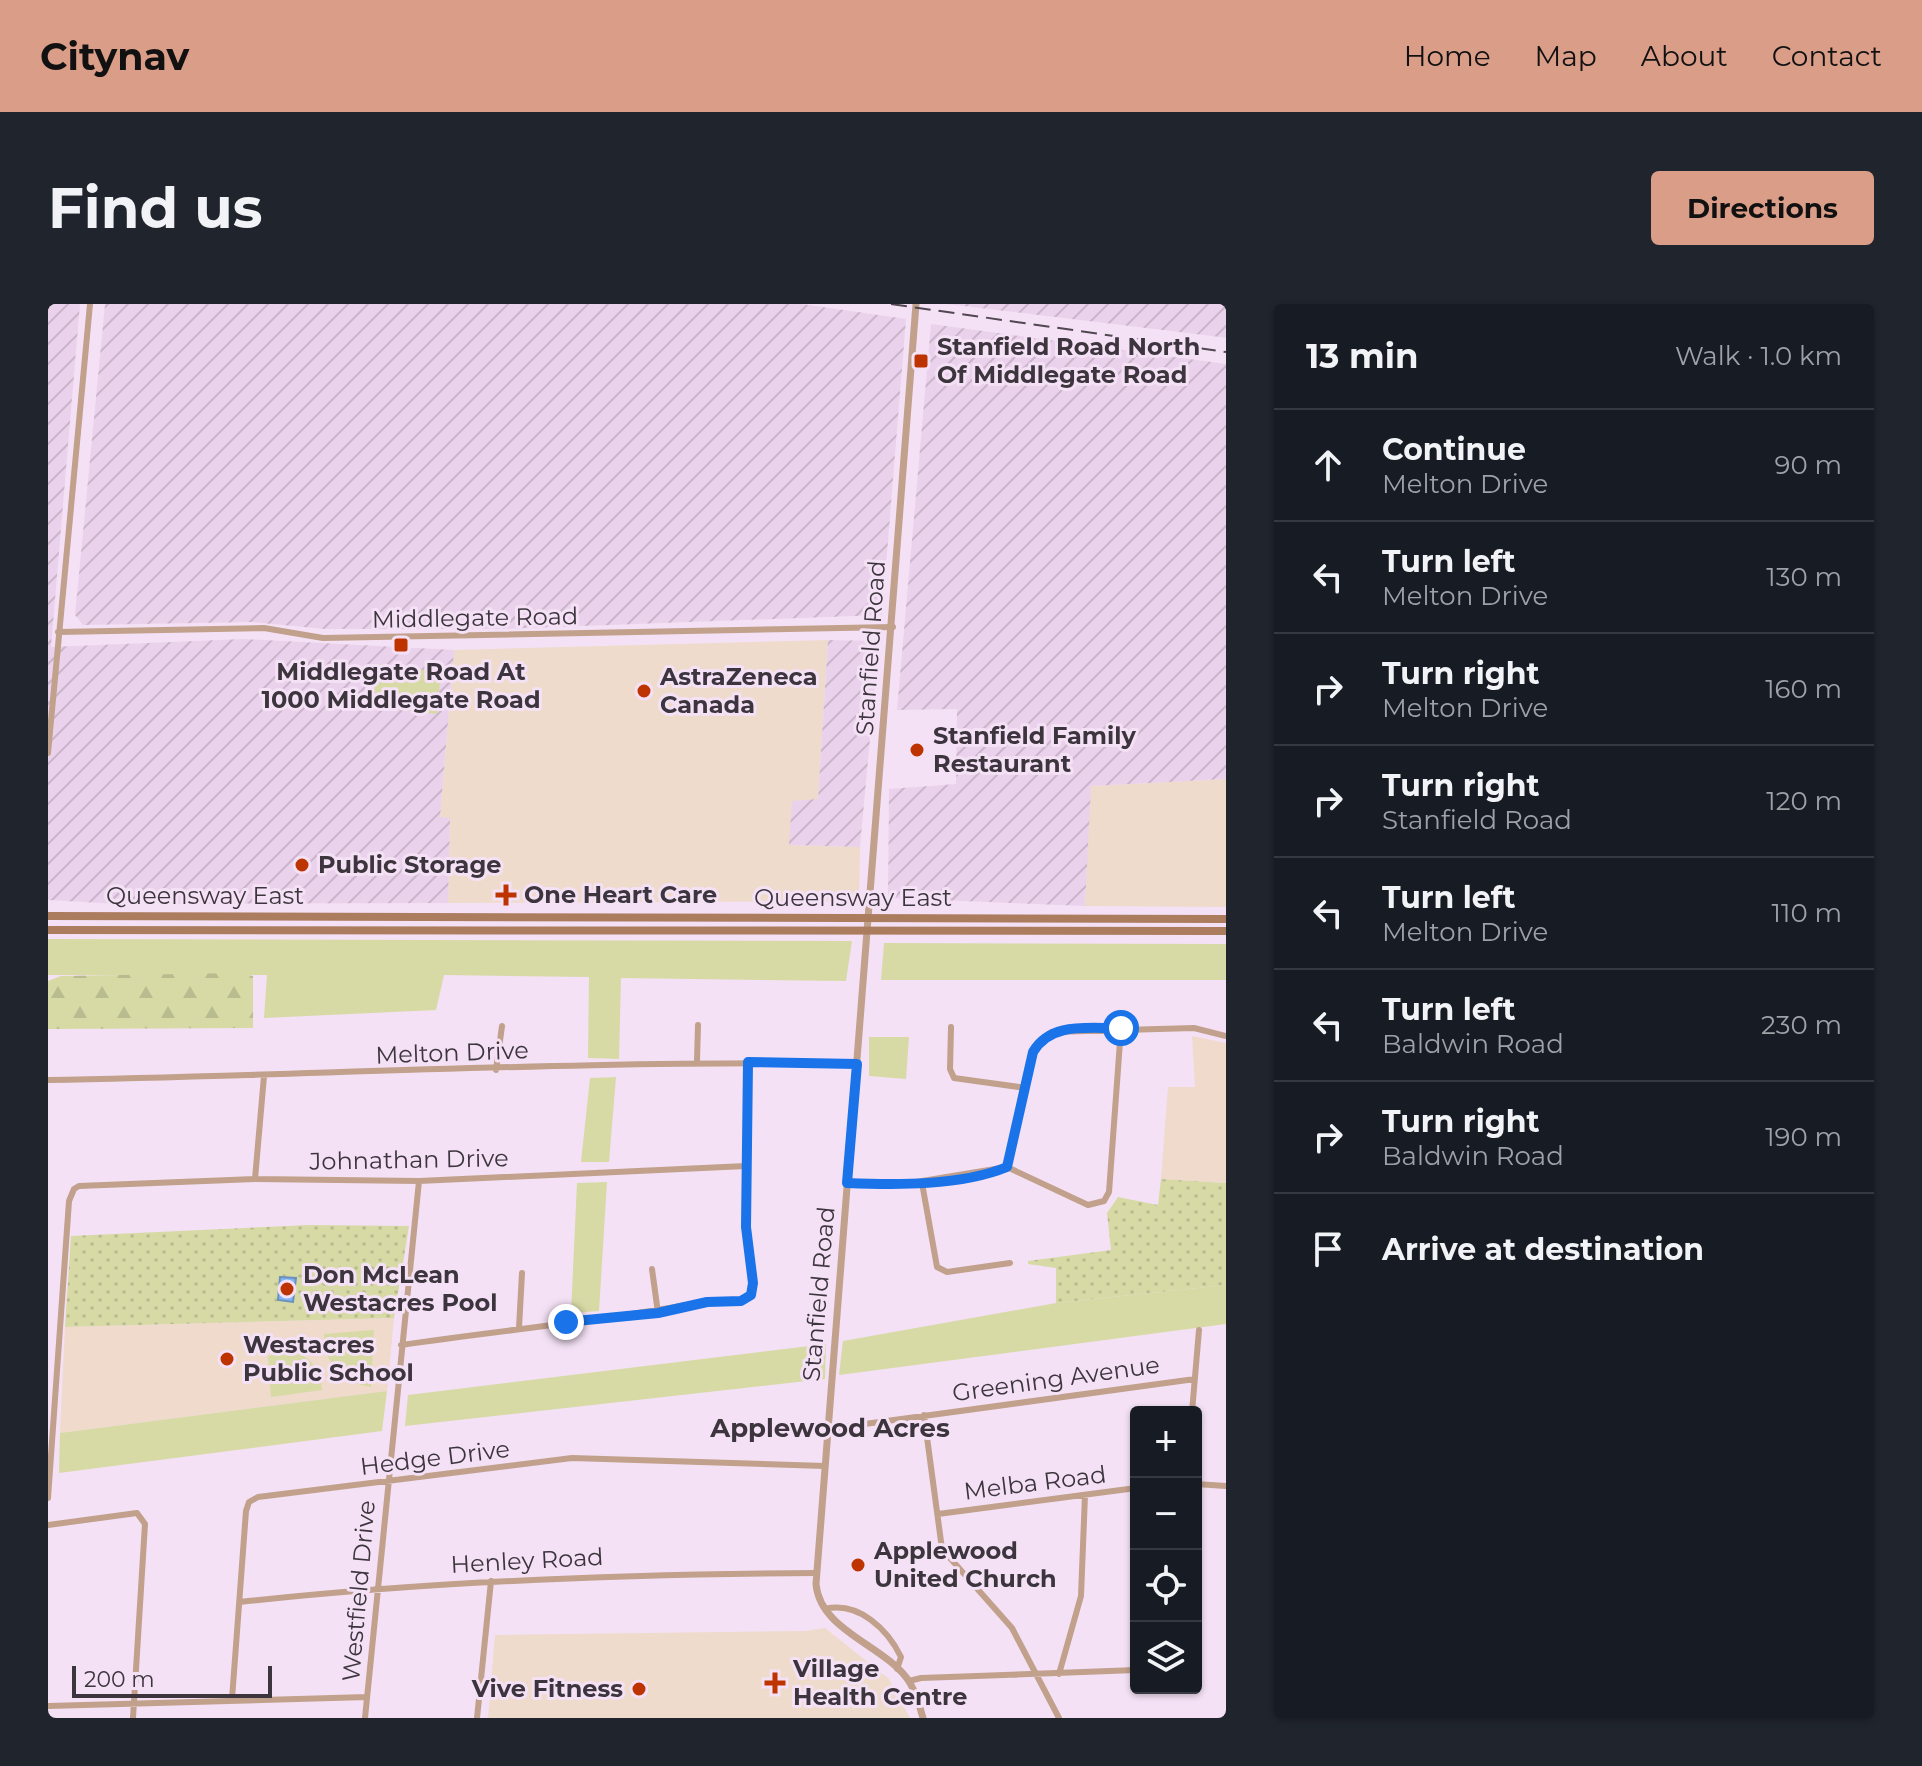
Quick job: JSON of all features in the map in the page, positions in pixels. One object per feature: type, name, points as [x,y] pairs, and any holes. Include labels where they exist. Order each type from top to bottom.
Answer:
[{"type":"main road","name":"Queensway East","points":[[48,916],[1226,919]]},
{"type":"main road","name":"Queensway East","points":[[48,930],[1226,931]]},
{"type":"street","points":[[48,753],[90,304]]},
{"type":"street","name":"Stanfield Road","points":[[825,1609],[817,1592],[817,1573],[916,304]]},
{"type":"street","name":"Middlegate Road","points":[[58,632],[264,628],[336,638],[893,627]]},
{"type":"street","points":[[697,1061],[698,1025]]},
{"type":"street","points":[[496,1070],[502,1026]]},
{"type":"street","points":[[951,1027],[949,1067],[954,1078],[1026,1088]]},
{"type":"street","points":[[847,1183],[922,1183],[1007,1167],[1088,1205],[1104,1201],[1109,1192],[1121,1028]]},
{"type":"street","points":[[1007,1167],[1033,1052],[1044,1036],[1059,1030],[1121,1028],[1194,1028],[1226,1036]]},
{"type":"street","name":"Melton Drive","points":[[48,1080],[496,1070],[697,1061],[857,1064]]},
{"type":"street","points":[[401,1345],[658,1313],[707,1302],[741,1301],[751,1295],[753,1283],[746,1227],[748,1062]]},
{"type":"street","points":[[255,1179],[264,1076]]},
{"type":"street","name":"Johnathan Drive","points":[[52,1384],[69,1201],[74,1189],[86,1185],[255,1179],[419,1181],[746,1166]]},
{"type":"street","name":"Westfield Drive","points":[[365,1718],[386,1484],[419,1181]]},
{"type":"street","points":[[922,1183],[937,1267],[947,1272],[1010,1263]]},
{"type":"street","points":[[652,1269],[658,1313]]},
{"type":"street","points":[[519,1328],[522,1273]]},
{"type":"street","points":[[1193,1406],[1199,1330]]},
{"type":"street","name":"Greening Avenue","points":[[828,1429],[1195,1379]]},
{"type":"street","points":[[48,1498],[52,1384]]},
{"type":"street","points":[[924,1415],[942,1549],[1001,1613],[1059,1718]]},
{"type":"street","name":"Hedge Drive","points":[[232,1699],[249,1502],[258,1497],[386,1484],[572,1458],[825,1466]]},
{"type":"street","points":[[1202,1484],[1226,1486]]},
{"type":"street","name":"Melba Road","points":[[938,1514],[1130,1489]]},
{"type":"street","points":[[1059,1674],[1081,1596],[1085,1495]]},
{"type":"street","points":[[48,1525],[137,1513],[142,1516],[145,1524],[133,1718]]},
{"type":"street","name":"Henley Road","points":[[240,1602],[379,1587],[491,1581],[611,1575],[817,1573]]},
{"type":"street","points":[[477,1718],[491,1581]]},
{"type":"street","points":[[825,1609],[909,1681],[923,1718]]},
{"type":"street","points":[[825,1609],[846,1609],[875,1622],[901,1657],[897,1669]]},
{"type":"street","points":[[909,1681],[921,1678],[1130,1670]]},
{"type":"street","points":[[48,1706],[367,1697]]},
{"type":"shaded area","points":[[48,304],[80,304],[51,647],[243,639],[454,650],[440,817],[450,818],[448,903],[119,904],[48,900]]},
{"type":"shaded area","points":[[105,304],[802,304],[906,319],[882,615],[500,629],[325,629],[252,622],[83,625],[75,615]]},
{"type":"shaded area","points":[[947,304],[1226,304],[1226,338],[1212,336]]},
{"type":"shaded area","points":[[931,324],[1226,364],[1226,779],[1091,786],[1085,906],[888,898],[889,789],[956,784],[957,709],[897,710]]},
{"type":"shaded area","points":[[828,640],[818,800],[789,845],[860,847],[859,901],[448,903],[450,819],[440,818],[454,650]]},
{"type":"shaded area","points":[[828,640],[879,641],[860,847],[789,845],[792,801],[818,799]]},
{"type":"shaded area","points":[[1226,779],[1226,907],[1085,906],[1090,786]]},
{"type":"shaded area","points":[[1192,1036],[1226,1043],[1226,1183],[1161,1179],[1168,1087],[1195,1087]]},
{"type":"shaded area","name":"Westacres Public School","points":[[394,1318],[387,1391],[60,1433],[65,1327]]},
{"type":"shaded area","points":[[825,1628],[889,1679],[910,1718],[488,1718],[495,1635],[805,1631]]},
{"type":"green space","points":[[377,664],[441,672],[437,714],[372,707]]},
{"type":"green space","points":[[48,939],[852,941],[846,981],[621,978],[619,1059],[588,1058],[589,977],[444,975],[436,1010],[264,1018],[267,975],[48,975]]},
{"type":"green space","points":[[884,943],[1226,944],[1226,980],[881,980]]},
{"type":"green space","points":[[240,973],[253,976],[253,1028],[48,1029],[48,981],[61,976]]},
{"type":"green space","points":[[869,1037],[909,1037],[906,1079],[869,1076]]},
{"type":"green space","points":[[616,1077],[609,1162],[581,1162],[590,1078]]},
{"type":"green space","points":[[1161,1179],[1226,1183],[1226,1285],[1056,1303],[1056,1268],[1028,1264],[1028,1261],[1111,1250],[1107,1213],[1118,1197],[1158,1205]]},
{"type":"green space","points":[[607,1182],[599,1311],[571,1313],[577,1183]]},
{"type":"green space","points":[[309,1225],[409,1226],[394,1318],[65,1327],[71,1236]]},
{"type":"green space","points":[[1226,1285],[1226,1324],[839,1375],[843,1341],[1056,1303]]},
{"type":"green space","points":[[374,1330],[371,1387],[351,1381],[336,1370],[327,1355],[324,1334]]},
{"type":"green space","points":[[826,1344],[825,1379],[405,1426],[408,1395]]},
{"type":"green space","points":[[290,1351],[314,1364],[322,1390],[271,1397],[268,1356]]},
{"type":"green space","points":[[387,1391],[382,1431],[59,1473],[60,1433]]},
{"type":"water","name":"Don McLean Westacres Pool","points":[[280,1277],[296,1278],[293,1302],[278,1300]]},
{"type":"railway","points":[[891,304],[1226,352]]},
{"type":"place","name":"Stanfield Road North Of Middlegate Road","points":[[921,361]]},
{"type":"place","name":"Middlegate Road At 1000 Middlegate Road","points":[[401,645]]},
{"type":"place","name":"AstraZeneca Canada","points":[[644,691]]},
{"type":"place","name":"Stanfield Family Restaurant","points":[[917,750]]},
{"type":"place","name":"Public Storage","points":[[302,865]]},
{"type":"place","name":"One Heart Care","points":[[506,895]]},
{"type":"place","name":"Don McLean Westacres Pool","points":[[287,1289]]},
{"type":"place","name":"Westacres Public School","points":[[227,1359]]},
{"type":"place","name":"Applewood United Church","points":[[858,1565]]},
{"type":"place","name":"Village Health Centre","points":[[775,1683]]},
{"type":"place","name":"Vive Fitness","points":[[639,1689]]},
{"type":"district","name":"Applewood Acres","points":[[830,1428]]},
{"type":"route","points":[[566,1322],[658,1313],[707,1302],[741,1301],[751,1295],[753,1283],[746,1227],[748,1062],[857,1064],[847,1183],[922,1183],[1007,1167],[1033,1052],[1044,1036],[1059,1030],[1121,1028]]}]
